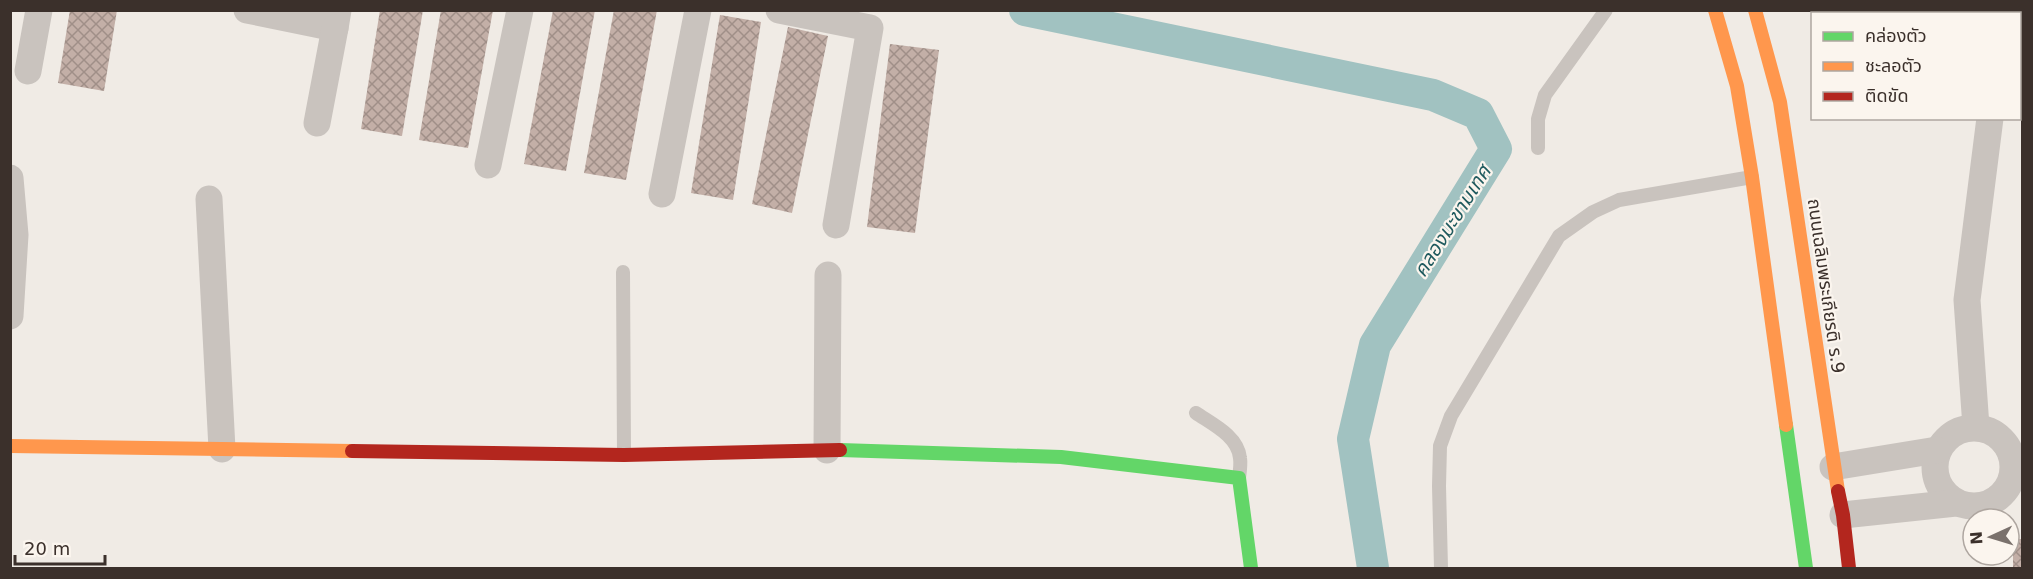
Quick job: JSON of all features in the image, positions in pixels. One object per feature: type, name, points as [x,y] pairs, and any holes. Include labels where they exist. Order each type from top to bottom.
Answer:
[{"type":"street","points":[[28,71],[39,10]]},
{"type":"street","points":[[248,10],[337,19],[317,123]]},
{"type":"street","points":[[488,165],[520,10]]},
{"type":"street","points":[[662,194],[698,10]]},
{"type":"street","points":[[779,10],[870,28],[836,225]]},
{"type":"street","points":[[1715,10],[1737,86],[1752,177],[1799,472],[1805,519],[1806,568]]},
{"type":"street","name":"ถนนเฉลิมพระเกียรติ ร.9","points":[[1755,10],[1780,102],[1828,468],[1849,568]]},
{"type":"street","points":[[1976,427],[1967,300],[1990,120]]},
{"type":"street","points":[[10,178],[15,235],[10,316]]},
{"type":"street","points":[[209,199],[222,449]]},
{"type":"street","points":[[826,450],[828,275]]},
{"type":"street","points":[[1837,515],[1956,503],[1971,507],[1986,505],[2000,497],[2018,470],[2003,441],[1991,431],[1976,427],[1961,429],[1947,437],[1937,450],[1934,465],[1936,480],[1944,494],[1956,503]]},
{"type":"street","points":[[10,446],[624,454],[826,450],[1061,457],[1239,478],[1251,568]]},
{"type":"street","points":[[1828,468],[1937,450]]},
{"type":"lane","points":[[1538,148],[1538,119],[1545,95],[1606,10]]},
{"type":"lane","points":[[1441,568],[1440,446],[1451,416],[1559,236],[1593,212],[1619,200],[1752,177]]},
{"type":"lane","points":[[623,272],[624,454]]},
{"type":"lane","points":[[1196,412],[1225,433],[1234,443],[1240,456],[1239,478]]},
{"type":"building","points":[[70,10],[117,10],[104,91],[58,83]]},
{"type":"building","points":[[380,10],[423,10],[402,136],[361,129]]},
{"type":"building","points":[[441,10],[493,10],[468,148],[419,140]]},
{"type":"building","points":[[553,10],[595,10],[566,171],[524,164]]},
{"type":"building","points":[[614,10],[657,10],[626,180],[584,173]]},
{"type":"building","points":[[720,15],[761,22],[733,200],[691,193]]},
{"type":"building","points":[[788,27],[828,36],[792,213],[752,204]]},
{"type":"building","points":[[890,44],[939,50],[915,233],[867,227]]},
{"type":"building","points":[[2022,539],[2022,568],[2013,568],[2021,567]]},
{"type":"waterway","name":"คลองมะขามเทศ","points":[[1025,10],[1433,95],[1478,114],[1496,149],[1375,345],[1353,439],[1373,568]]},
{"type":"traffic: fast","points":[[1786,425],[1806,568]]},
{"type":"traffic: fast","points":[[840,450],[1061,457],[1239,478],[1251,568]]},
{"type":"traffic: slow","points":[[1715,10],[1737,86],[1752,177],[1786,425]]},
{"type":"traffic: slow","points":[[1755,10],[1780,102],[1838,491]]},
{"type":"traffic: slow","points":[[10,446],[352,451]]},
{"type":"traffic: jam","points":[[352,451],[624,455],[840,450]]},
{"type":"traffic: jam","points":[[1838,491],[1849,568]]}]
